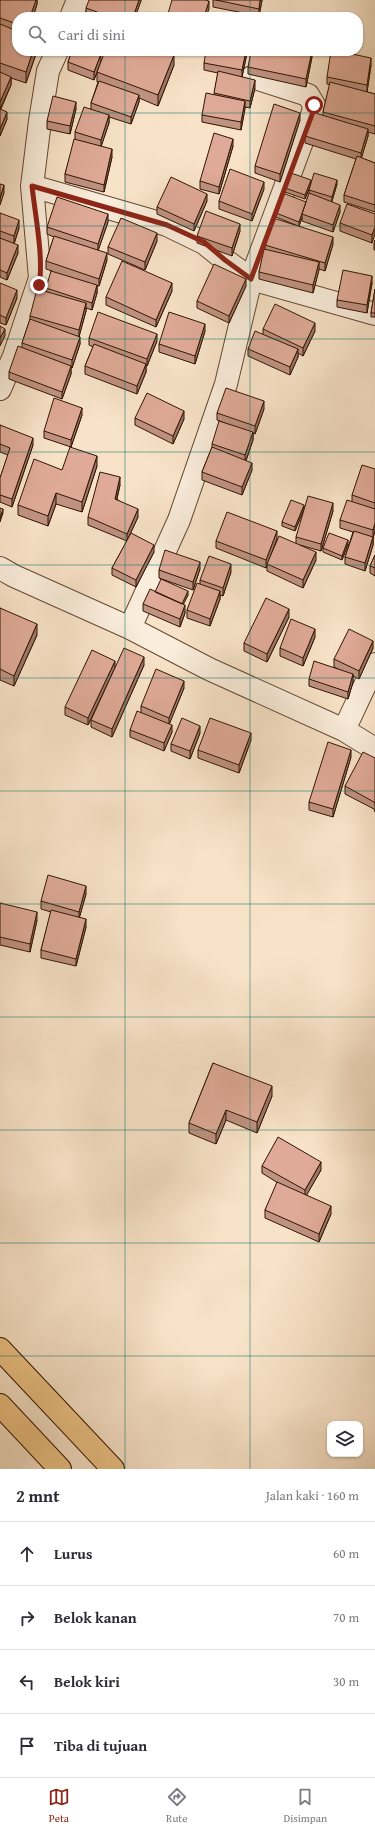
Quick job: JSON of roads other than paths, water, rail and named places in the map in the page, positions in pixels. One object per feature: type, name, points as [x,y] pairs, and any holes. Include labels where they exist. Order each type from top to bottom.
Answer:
[{"type":"highway","points":[[0,1350],[113,1469]]},
{"type":"highway","points":[[0,1406],[60,1469]]},
{"type":"street","points":[[73,12],[78,0]]},
{"type":"street","points":[[0,389],[14,356],[40,278],[32,186],[48,71],[55,56]]},
{"type":"street","points":[[130,628],[179,520],[226,384],[251,279],[313,112],[314,105],[308,95],[252,77]]},
{"type":"street","points":[[32,186],[167,225],[204,242],[251,279],[375,314]]},
{"type":"street","points":[[0,568],[14,576],[130,628],[209,669],[344,730],[375,749]]},
{"type":"street","points":[[344,730],[375,664]]}]
